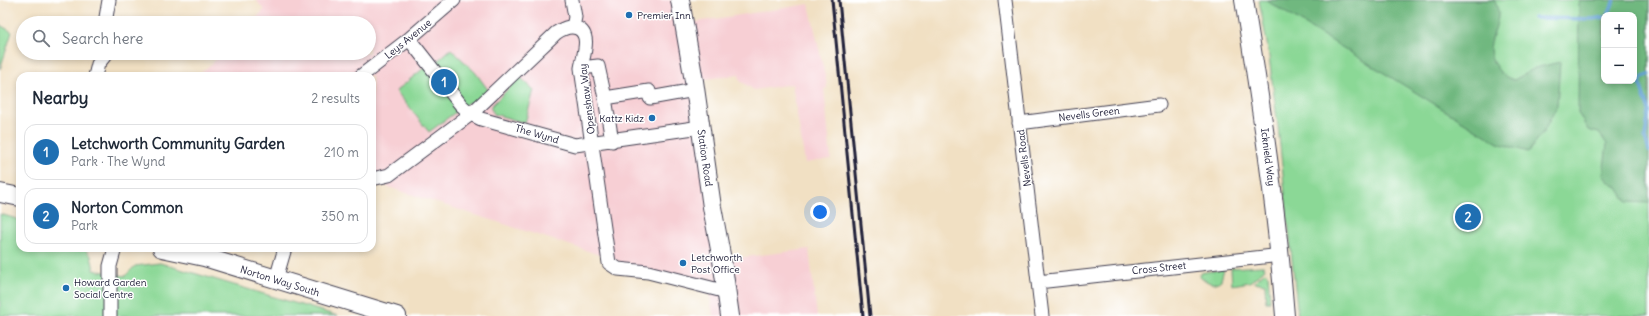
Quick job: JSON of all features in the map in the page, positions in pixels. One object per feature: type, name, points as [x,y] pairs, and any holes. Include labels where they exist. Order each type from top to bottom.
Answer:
[{"type":"street","points":[[106,16],[109,0]]},
{"type":"street","name":"Leys Avenue","points":[[366,72],[409,39],[454,0]]},
{"type":"street","points":[[376,178],[389,174],[470,114],[556,33],[567,27],[573,27],[575,17],[572,0]]},
{"type":"street","name":"Station Road","points":[[680,0],[696,90],[712,207],[730,316]]},
{"type":"street","name":"Nevells Road","points":[[1005,0],[1042,316]]},
{"type":"street","name":"Icknield Way","points":[[1244,0],[1264,124],[1281,255],[1285,316]]},
{"type":"street","name":"Openshaw Way","points":[[573,27],[582,31],[585,36],[581,68],[593,143],[594,164],[609,263],[618,269],[648,272],[727,292]]},
{"type":"street","name":"The Wynd","points":[[409,39],[461,105],[470,114],[481,119],[575,145],[612,141],[701,127]]},
{"type":"street","points":[[96,72],[98,64],[101,60]]},
{"type":"street","points":[[581,68],[598,66],[612,141]]},
{"type":"street","points":[[605,98],[649,92],[650,98],[696,90]]},
{"type":"street","name":"Nevells Green","points":[[1020,123],[1159,105]]},
{"type":"street","points":[[0,193],[16,196]]},
{"type":"street","points":[[110,316],[110,266],[114,252]]},
{"type":"street","points":[[276,279],[283,252]]},
{"type":"street","name":"Norton Way South","points":[[202,253],[276,279],[396,316]]},
{"type":"street","name":"Cross Street","points":[[1038,282],[1281,255]]},
{"type":"shaded area","points":[[256,0],[680,0],[689,23],[809,4],[826,80],[827,88],[824,89],[831,159],[805,163],[792,84],[754,90],[740,81],[739,75],[698,80],[722,260],[809,249],[817,316],[713,316],[710,294],[588,251],[388,187],[376,181],[376,72],[202,72],[216,60],[376,60],[376,16],[258,16],[264,10]]},
{"type":"green space","points":[[1259,0],[1649,0],[1649,316],[1298,316],[1278,127],[1268,49]]},
{"type":"green space","points":[[1268,0],[1494,0],[1498,9],[1498,17],[1490,50],[1492,59],[1497,68],[1504,76],[1514,80],[1535,68],[1560,62],[1557,106],[1544,131],[1528,152],[1498,143],[1270,3]]},
{"type":"green space","points":[[1579,0],[1649,0],[1649,203],[1627,202],[1618,188],[1609,182],[1603,175],[1607,144],[1599,133],[1588,130],[1578,113]]},
{"type":"green space","points":[[0,25],[12,32],[0,69]]},
{"type":"green space","points":[[451,49],[475,72],[489,91],[473,106],[469,102],[429,132],[396,91],[425,67],[434,64]]},
{"type":"green space","points":[[520,77],[534,90],[525,123],[494,114],[490,107]]},
{"type":"green space","points":[[0,214],[16,219],[16,252],[88,252],[91,256],[94,270],[125,276],[135,266],[160,263],[338,316],[0,316]]},
{"type":"green space","points":[[1264,266],[1265,269],[1250,282],[1232,285],[1231,268]]},
{"type":"green space","points":[[1224,269],[1221,280],[1216,283],[1208,282],[1200,276],[1200,273]]},
{"type":"green space","points":[[1265,272],[1268,274],[1270,302],[1266,302],[1265,284],[1254,282]]},
{"type":"waterway","points":[[1609,12],[1614,0]]},
{"type":"waterway","points":[[1534,18],[1593,19],[1601,18]]},
{"type":"waterway","points":[[1649,74],[1642,78],[1640,84],[1649,111],[1645,138],[1649,151]]},
{"type":"railway","points":[[832,0],[863,316]]},
{"type":"railway","points":[[839,0],[870,316]]},
{"type":"place","name":"Premier Inn","points":[[629,15]]},
{"type":"place","name":"Letchworth Community Garden","points":[[444,82]]},
{"type":"place","name":"Kattz Kidz","points":[[652,118]]},
{"type":"place","name":"Norton Common","points":[[1468,217]]},
{"type":"place","name":"Letchworth Post Office","points":[[683,263]]},
{"type":"place","name":"Howard Garden Social Centre","points":[[66,288]]}]
